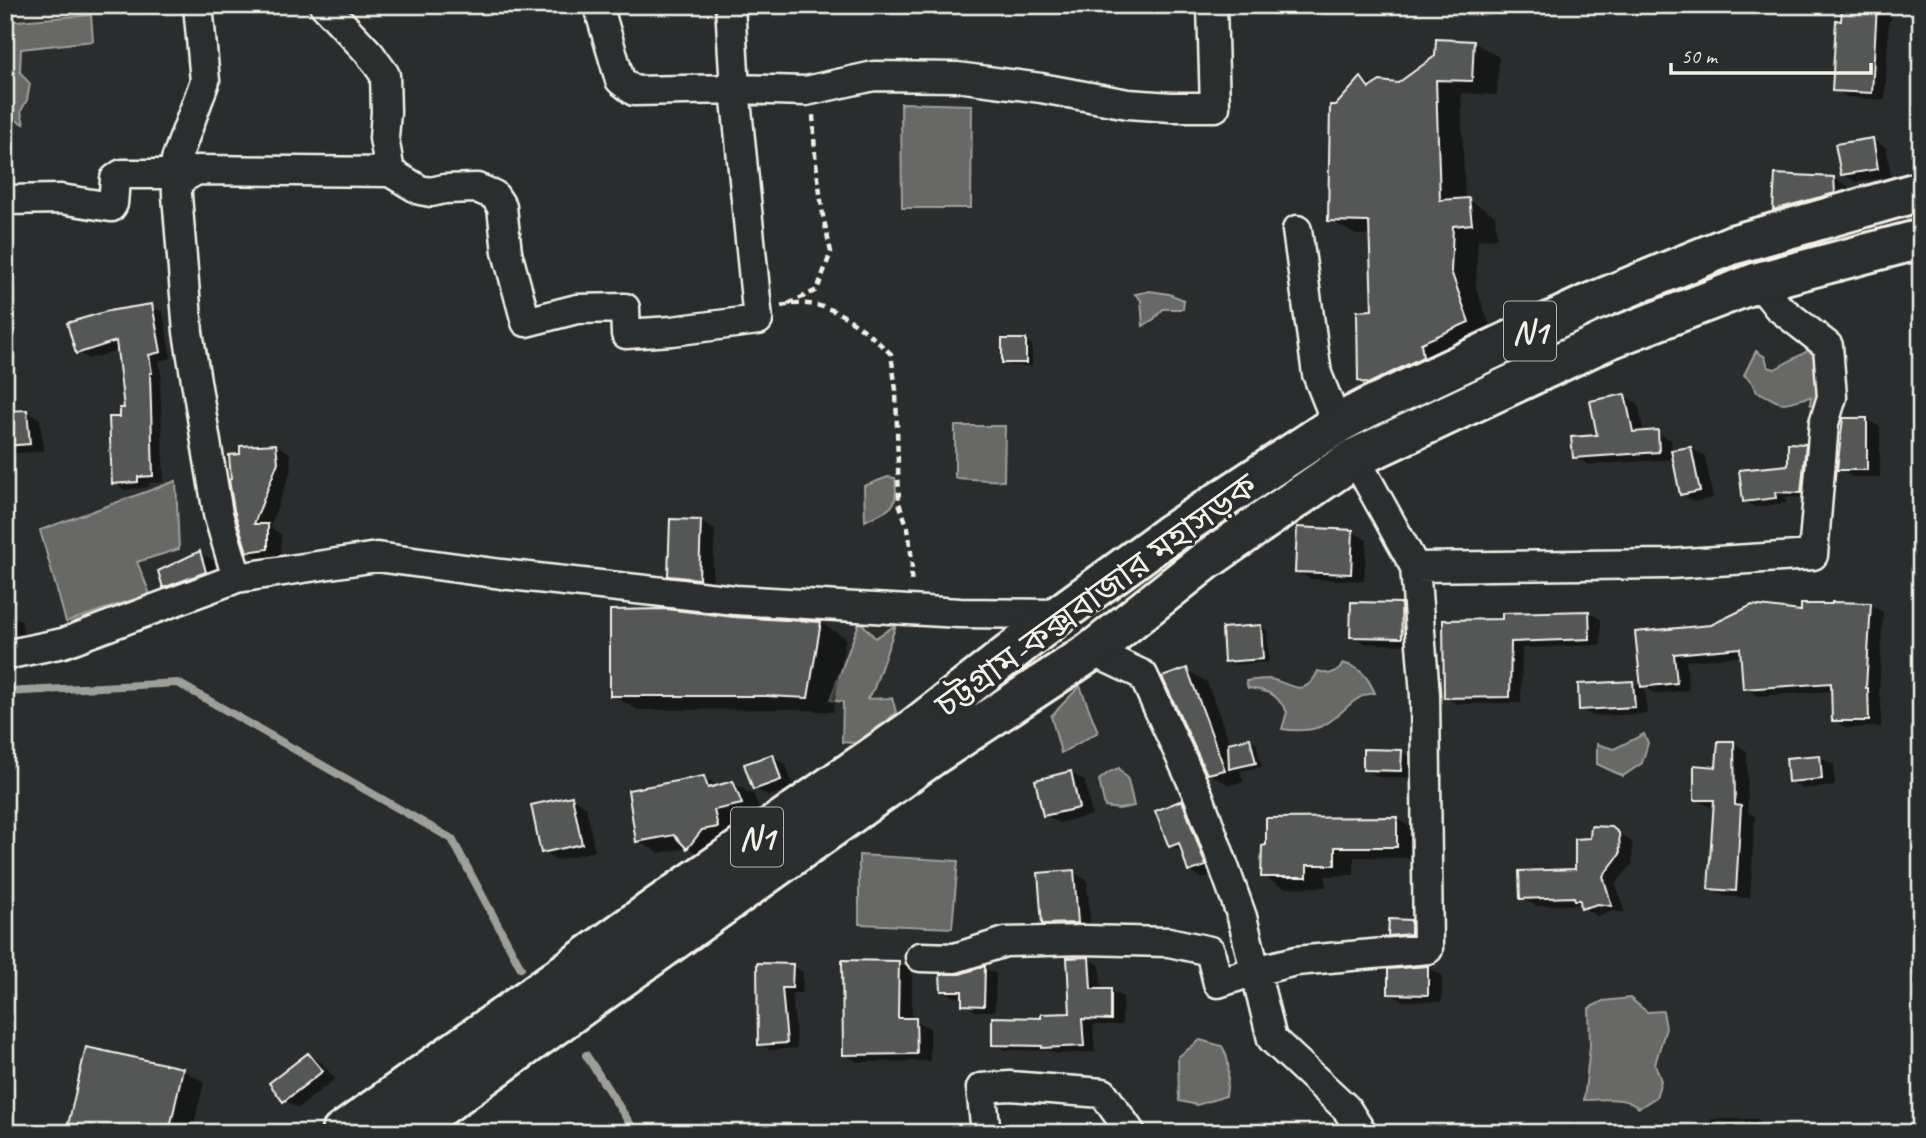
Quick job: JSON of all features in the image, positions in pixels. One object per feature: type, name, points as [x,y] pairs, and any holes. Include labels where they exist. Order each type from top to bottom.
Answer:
[{"type":"highway","name":"চট্টগ্রাম-কক্সবাজার মহাসড়ক","points":[[341,1133],[658,906],[914,728],[1060,614],[1168,535],[1337,424],[1588,304],[1720,250],[1921,191]]},
{"type":"highway","name":"চট্টগ্রাম-কক্সবাজার মহাসড়ক","points":[[404,1133],[931,757],[1092,651],[1204,562],[1355,457],[1607,340],[1758,282],[1921,239]]},
{"type":"street","points":[[198,5],[205,81],[176,160],[176,178],[190,345],[218,514],[237,578]]},
{"type":"street","points":[[324,5],[370,54],[385,75],[384,138],[390,172]]},
{"type":"street","points":[[598,5],[620,80],[634,91],[735,89],[806,92],[874,76],[957,77],[1041,88],[1128,104],[1215,107],[1212,5]]},
{"type":"street","points":[[5,200],[61,199],[111,207],[115,180],[122,174],[176,178],[197,170],[390,172],[419,190],[431,192],[477,188],[494,195],[502,207],[507,252],[526,322],[577,309],[625,308],[626,334],[758,320],[735,89],[730,5]]},
{"type":"street","points":[[1297,230],[1317,374],[1337,424]]},
{"type":"street","points":[[1415,567],[1670,564],[1813,555],[1824,423],[1832,397],[1828,346],[1778,307],[1758,282]]},
{"type":"street","points":[[920,957],[955,958],[1005,942],[1169,942],[1209,951],[1218,983],[1296,961],[1428,949],[1425,695],[1415,567],[1355,457]]},
{"type":"street","points":[[5,655],[63,643],[237,578],[377,556],[501,574],[735,600],[960,613],[1060,614]]},
{"type":"street","points":[[1092,651],[1143,675],[1199,796],[1242,917],[1272,1039],[1346,1108],[1362,1133]]},
{"type":"street","points":[[986,1133],[981,1088],[1010,1086],[1102,1093],[1131,1133]]},
{"type":"path","points":[[757,313],[788,305],[817,290],[831,252],[815,155],[813,103],[806,92]]},
{"type":"path","points":[[788,305],[826,306],[863,328],[891,354],[896,390],[899,503],[908,528],[912,561],[911,585]]},
{"type":"shaded area","points":[[91,15],[93,41],[21,49],[20,72],[30,84],[27,100],[21,111],[24,124],[5,116],[5,22]]},
{"type":"shaded area","points":[[901,103],[972,105],[971,208],[902,208]]},
{"type":"shaded area","points":[[1150,291],[1184,300],[1183,309],[1163,309],[1143,326],[1141,300],[1135,294]]},
{"type":"shaded area","points":[[1815,343],[1822,413],[1810,404],[1811,397],[1786,403],[1777,402],[1757,392],[1744,375],[1756,351],[1765,357],[1768,367],[1775,369],[1811,349]]},
{"type":"shaded area","points":[[955,426],[1005,426],[1004,481],[955,478]]},
{"type":"shaded area","points":[[888,477],[895,478],[894,502],[887,510],[865,521],[864,486]]},
{"type":"shaded area","points":[[176,481],[179,549],[137,562],[150,594],[66,622],[40,530]]},
{"type":"shaded area","points":[[860,621],[875,638],[896,625],[874,688],[867,699],[892,698],[896,712],[887,721],[904,729],[854,743],[842,742],[843,702],[830,700]]},
{"type":"shaded area","points":[[1343,663],[1363,674],[1375,693],[1353,702],[1329,722],[1313,729],[1282,729],[1287,712],[1283,706],[1271,694],[1248,688],[1246,681],[1269,679],[1301,688],[1313,680],[1318,671],[1329,674],[1339,670]]},
{"type":"shaded area","points":[[1080,686],[1098,732],[1061,753],[1051,716]]},
{"type":"shaded area","points":[[1644,734],[1648,743],[1642,763],[1623,776],[1597,764],[1597,744],[1614,749]]},
{"type":"shaded area","points":[[1119,768],[1128,780],[1134,806],[1119,809],[1105,807],[1099,780]]},
{"type":"shaded area","points":[[859,855],[958,861],[952,928],[859,924]]},
{"type":"shaded area","points":[[1630,998],[1647,1012],[1663,1011],[1666,1028],[1655,1064],[1661,1081],[1656,1097],[1639,1108],[1620,1100],[1584,1100],[1590,1046],[1589,1008],[1603,1001]]},
{"type":"shaded area","points":[[1200,1040],[1222,1046],[1227,1058],[1228,1077],[1226,1096],[1197,1105],[1179,1101],[1178,1057]]},
{"type":"building","points":[[1842,5],[1877,5],[1872,93],[1832,91],[1836,20],[1841,21]]},
{"type":"building","points":[[1436,39],[1474,41],[1472,81],[1436,80],[1440,200],[1469,198],[1472,224],[1453,226],[1451,271],[1469,322],[1421,343],[1423,357],[1368,384],[1358,381],[1357,311],[1372,310],[1369,222],[1328,221],[1330,105],[1336,105],[1361,77],[1369,88],[1380,81],[1398,83],[1435,56]]},
{"type":"building","points":[[1873,138],[1878,169],[1841,175],[1835,144]]},
{"type":"building","points":[[1775,174],[1834,177],[1835,193],[1773,210]]},
{"type":"building","points":[[152,304],[161,352],[149,355],[152,373],[153,476],[138,477],[138,482],[112,484],[109,417],[120,417],[120,408],[124,408],[116,341],[76,354],[67,323],[108,311]]},
{"type":"building","points":[[1002,339],[1026,339],[1026,363],[1002,363]]},
{"type":"building","points":[[1625,394],[1633,432],[1658,430],[1659,452],[1573,458],[1571,437],[1597,435],[1590,401]]},
{"type":"building","points":[[27,410],[30,444],[5,446],[5,411]]},
{"type":"building","points":[[1843,418],[1867,418],[1867,470],[1837,470]]},
{"type":"building","points":[[1788,443],[1806,444],[1801,493],[1775,492],[1776,498],[1743,502],[1739,470],[1788,465]]},
{"type":"building","points":[[276,444],[278,462],[254,524],[268,524],[268,549],[247,552],[234,510],[229,480],[229,455],[240,454],[240,446]]},
{"type":"building","points":[[1691,447],[1700,491],[1680,495],[1671,450]]},
{"type":"building","points":[[670,519],[701,520],[699,579],[668,576]]},
{"type":"building","points":[[1297,527],[1353,530],[1351,574],[1295,572]]},
{"type":"building","points":[[200,551],[206,572],[163,588],[158,571]]},
{"type":"building","points":[[1351,602],[1401,603],[1402,638],[1350,637]]},
{"type":"building","points":[[1871,603],[1866,688],[1869,721],[1832,721],[1831,683],[1743,689],[1740,648],[1674,654],[1677,683],[1641,687],[1635,632],[1711,625],[1752,605],[1801,611],[1801,604]]},
{"type":"building","points":[[666,609],[734,617],[821,622],[808,698],[610,696],[610,610]]},
{"type":"building","points":[[1589,611],[1590,639],[1511,642],[1510,697],[1444,698],[1443,620],[1502,619],[1502,613]]},
{"type":"building","points":[[1261,625],[1263,659],[1224,662],[1222,628]]},
{"type":"building","points":[[1187,668],[1225,770],[1207,774],[1162,677]]},
{"type":"building","points":[[1633,681],[1635,707],[1579,710],[1578,684]]},
{"type":"building","points":[[1250,738],[1256,763],[1229,769],[1228,743]]},
{"type":"building","points":[[1718,741],[1734,741],[1735,805],[1741,806],[1736,891],[1708,889],[1714,800],[1694,800],[1694,765],[1716,767]]},
{"type":"building","points":[[1363,749],[1402,750],[1401,771],[1363,770]]},
{"type":"building","points":[[773,754],[781,780],[753,790],[744,764]]},
{"type":"building","points":[[1820,755],[1822,779],[1788,782],[1786,758]]},
{"type":"building","points":[[1071,771],[1079,808],[1043,816],[1035,780]]},
{"type":"building","points":[[704,776],[708,788],[733,781],[742,804],[714,810],[718,827],[702,830],[687,849],[674,835],[636,842],[628,790]]},
{"type":"building","points":[[572,796],[582,844],[541,853],[531,805]]},
{"type":"building","points":[[1182,800],[1206,866],[1188,872],[1179,843],[1169,847],[1155,811]]},
{"type":"building","points":[[1397,817],[1397,847],[1335,847],[1335,865],[1307,865],[1307,877],[1261,877],[1262,846],[1266,845],[1266,818]]},
{"type":"building","points":[[1591,826],[1612,827],[1619,833],[1620,854],[1603,876],[1612,906],[1598,904],[1581,909],[1580,900],[1575,900],[1574,897],[1520,899],[1519,871],[1575,869],[1575,839],[1590,838]]},
{"type":"building","points":[[1074,870],[1078,923],[1042,924],[1038,873]]},
{"type":"building","points":[[1389,919],[1411,920],[1411,934],[1388,936]]},
{"type":"building","points":[[1089,957],[1091,989],[1111,989],[1111,1020],[1082,1019],[1084,1046],[1042,1048],[992,1045],[992,1017],[1041,1018],[1041,1014],[1070,1013],[1067,958]]},
{"type":"building","points":[[842,960],[899,961],[898,1018],[916,1018],[917,1054],[843,1055]]},
{"type":"building","points":[[757,963],[793,964],[792,988],[782,988],[787,1043],[758,1045]]},
{"type":"building","points":[[985,966],[984,1006],[962,1005],[962,991],[941,991],[940,974],[960,974]]},
{"type":"building","points":[[1428,966],[1428,995],[1388,994],[1388,969]]},
{"type":"building","points":[[86,1047],[183,1068],[169,1133],[101,1133],[68,1125]]},
{"type":"building","points":[[308,1053],[323,1071],[283,1102],[269,1083]]},
{"type":"waterway","points":[[5,692],[178,683],[452,839],[521,968]]},
{"type":"waterway","points":[[586,1055],[636,1133]]}]
